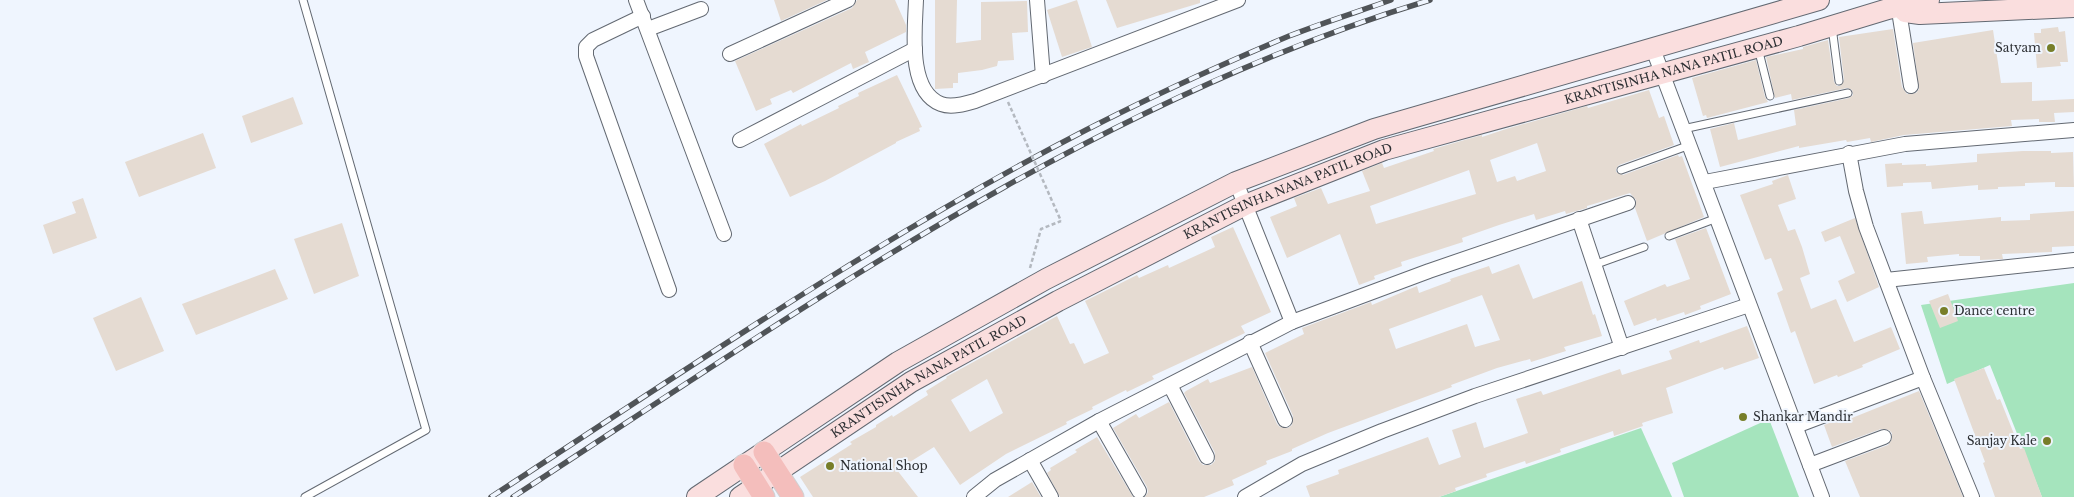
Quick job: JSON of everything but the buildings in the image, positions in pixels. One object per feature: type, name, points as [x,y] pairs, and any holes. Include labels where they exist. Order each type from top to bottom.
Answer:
[{"type":"main road","name":"KRANTISINHA NANA PATIL ROAD","points":[[697,497],[898,362],[1032,288],[1236,182],[1374,129],[1819,0]]},
{"type":"main road","name":"KRANTISINHA NANA PATIL ROAD","points":[[754,493],[777,472],[911,382],[1074,292],[1245,205],[1384,150],[1927,0]]},
{"type":"main road","points":[[1894,10],[1920,14],[2074,6]]},
{"type":"main road","points":[[764,452],[793,497]]},
{"type":"main road","points":[[744,465],[754,493]]},
{"type":"street","points":[[636,0],[724,234]]},
{"type":"street","points":[[730,54],[848,0]]},
{"type":"street","points":[[916,0],[915,49],[919,78],[924,89],[932,99],[942,105],[958,105],[976,101],[1238,0]]},
{"type":"street","points":[[1037,0],[1043,76]]},
{"type":"street","points":[[669,290],[586,56],[586,47],[593,40],[645,23],[701,8]]},
{"type":"street","points":[[1894,10],[1912,86]]},
{"type":"street","points":[[1653,48],[1822,497]]},
{"type":"street","points":[[740,140],[915,49]]},
{"type":"street","points":[[1704,182],[1849,153],[1905,144],[2074,130]]},
{"type":"street","points":[[1849,153],[1856,191],[1866,227],[1923,378],[1972,497]]},
{"type":"street","points":[[1236,182],[1292,322]]},
{"type":"street","points":[[974,497],[995,480],[1099,421],[1292,322],[1365,294],[1628,203]]},
{"type":"street","points":[[1579,219],[1622,348]]},
{"type":"street","points":[[1886,280],[2074,260]]},
{"type":"street","points":[[1245,497],[1302,464],[1382,431],[1475,396],[1749,305]]},
{"type":"street","points":[[1250,342],[1285,420]]},
{"type":"street","points":[[1796,426],[1923,378]]},
{"type":"street","points":[[1170,385],[1207,457]]},
{"type":"street","points":[[1099,421],[1138,491]]},
{"type":"street","points":[[1810,465],[1884,437]]},
{"type":"street","points":[[1030,460],[1051,497]]},
{"type":"lane","points":[[303,0],[426,430],[305,497]]},
{"type":"lane","points":[[1832,26],[1839,81]]},
{"type":"lane","points":[[1758,46],[1770,96]]},
{"type":"lane","points":[[1683,129],[1848,93]]},
{"type":"lane","points":[[1621,170],[1690,145]]},
{"type":"lane","points":[[1669,236],[1718,218]]},
{"type":"lane","points":[[1594,265],[1644,247]]},
{"type":"path","points":[[1008,102],[1061,221],[1041,229],[1027,277],[1032,288]]},
{"type":"green space","name":"Sanjay Kale","points":[[2074,283],[2074,497],[2042,497],[1990,365],[1947,384],[1921,305]]},
{"type":"green space","points":[[1769,419],[1799,497],[1684,497],[1672,463]]},
{"type":"green space","points":[[1641,428],[1672,497],[1439,497]]},
{"type":"railway","points":[[491,497],[784,306],[1009,171],[1111,117],[1212,70],[1289,36],[1391,0]]},
{"type":"railway","points":[[513,497],[842,283],[955,216],[1069,152],[1186,94],[1306,43],[1430,0]]},
{"type":"place","name":"Satyam","points":[[2051,48]]},
{"type":"place","name":"Dance centre","points":[[1944,311]]},
{"type":"place","name":"Shankar Mandir","points":[[1743,417]]},
{"type":"place","name":"Sanjay Kale","points":[[2047,441]]},
{"type":"place","name":"National Shop","points":[[830,466]]}]
